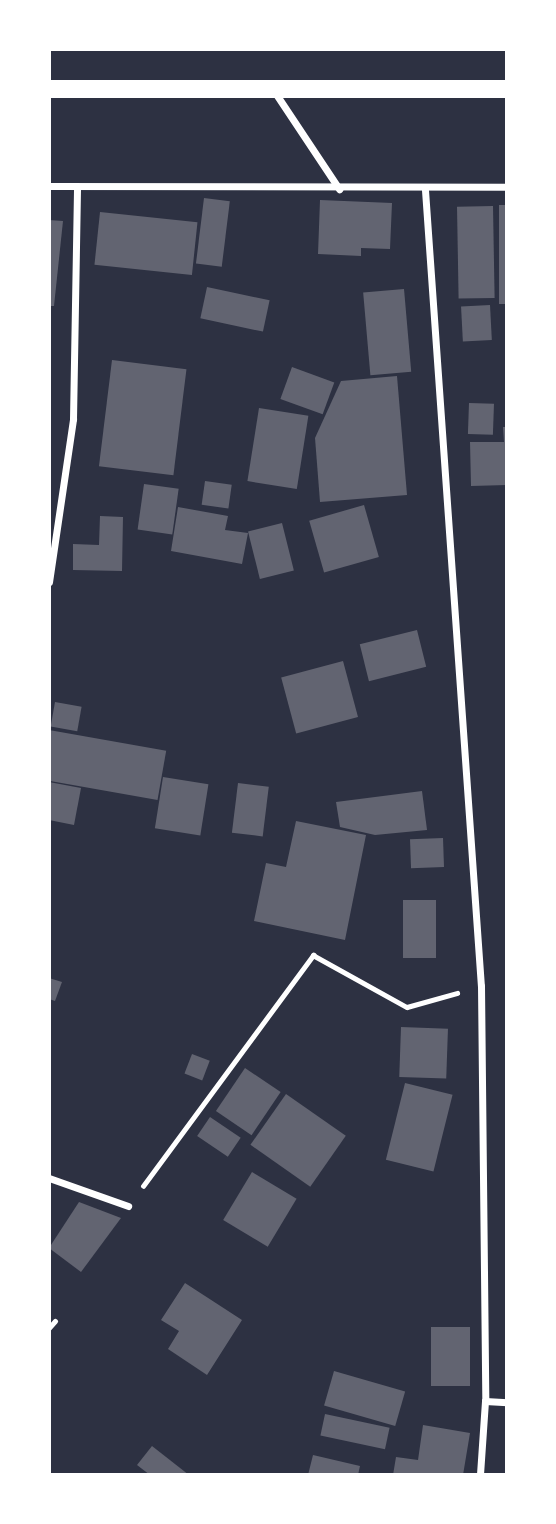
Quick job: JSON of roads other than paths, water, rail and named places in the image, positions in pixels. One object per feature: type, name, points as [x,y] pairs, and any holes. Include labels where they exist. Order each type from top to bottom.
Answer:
[{"type":"main road","points":[[49,89],[507,89]]},
{"type":"street","points":[[272,88],[340,189]]},
{"type":"street","points":[[49,186],[425,190],[507,187]]},
{"type":"street","points":[[49,582],[73,419],[77,186]]},
{"type":"street","points":[[425,190],[481,986],[485,1401],[480,1475]]},
{"type":"street","points":[[49,1178],[128,1206]]},
{"type":"street","points":[[485,1401],[507,1402]]}]
